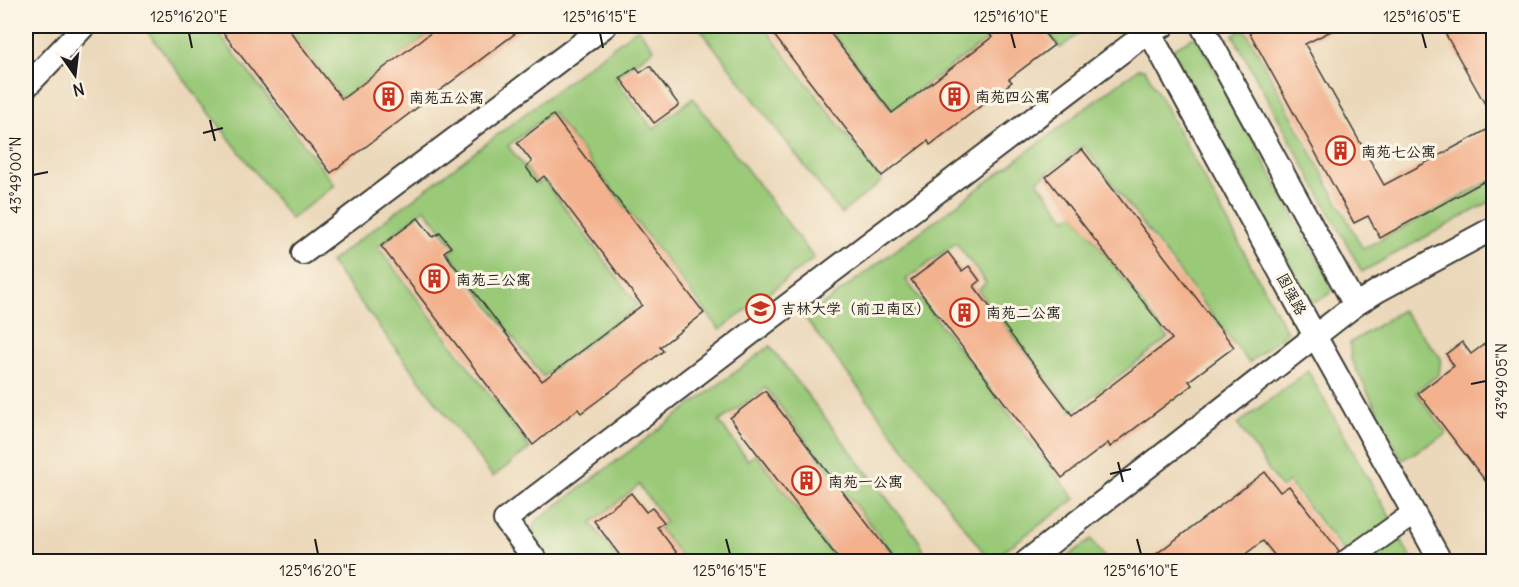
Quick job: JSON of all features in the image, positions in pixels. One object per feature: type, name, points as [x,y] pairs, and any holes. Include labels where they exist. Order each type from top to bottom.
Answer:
[{"type":"lane","points":[[26,87],[84,26]]},
{"type":"lane","points":[[303,254],[605,26]]},
{"type":"lane","points":[[1202,26],[1355,305]]},
{"type":"lane","points":[[537,561],[505,520],[1152,27]]},
{"type":"lane","name":"图强路","points":[[1152,27],[1315,336],[1441,561]]},
{"type":"lane","points":[[1026,561],[1355,305],[1494,228]]},
{"type":"lane","points":[[1347,561],[1413,514]]},
{"type":"shaded area","name":"吉林大学（前卫南区）","points":[[26,26],[1493,26],[1493,561],[26,561]]},
{"type":"green space","points":[[143,26],[213,26],[335,185],[291,219]]},
{"type":"green space","points":[[286,26],[440,26],[342,99]]},
{"type":"green space","points":[[698,26],[763,26],[882,181],[841,214]]},
{"type":"green space","points":[[827,26],[981,26],[990,37],[892,110]]},
{"type":"green space","points":[[1043,26],[1089,26],[1060,48]]},
{"type":"green space","points":[[638,28],[654,49],[615,78],[653,129],[693,98],[814,258],[720,330],[552,112],[508,146],[538,184],[544,180],[638,305],[543,377],[449,253],[455,248],[425,209],[378,247],[530,448],[493,477],[330,262]]},
{"type":"green space","points":[[1245,29],[1363,249],[1493,179],[1493,200],[1362,272],[1233,35]]},
{"type":"green space","points":[[1192,38],[1197,38],[1332,286],[1331,293],[1316,302],[1309,299],[1173,52],[1174,48]]},
{"type":"green space","points":[[1138,69],[1145,69],[1287,332],[1249,363],[1083,146],[1037,181],[1066,219],[1074,213],[1168,338],[1072,412],[978,290],[986,283],[956,243],[906,280],[1075,499],[990,561],[805,318]]},
{"type":"green space","points":[[1402,310],[1441,358],[1439,374],[1416,392],[1447,434],[1402,460],[1351,359],[1350,343]]},
{"type":"green space","points":[[770,346],[918,539],[929,561],[898,561],[766,388],[719,422],[748,460],[756,454],[837,561],[685,561],[659,528],[666,522],[639,485],[591,523],[620,561],[547,561],[531,536],[535,522]]},
{"type":"green space","points":[[1308,371],[1392,521],[1345,553],[1289,482],[1281,488],[1238,424]]},
{"type":"green space","points":[[1397,534],[1413,561],[1360,562]]},
{"type":"green space","points":[[1091,539],[1107,561],[1062,561]]},
{"type":"building","name":"南苑五公寓","points":[[218,26],[286,26],[342,99],[440,26],[525,26],[331,173]]},
{"type":"building","name":"南苑四公寓","points":[[767,26],[825,26],[892,113],[992,37],[983,26],[1039,26],[1054,45],[1009,79],[1012,82],[930,145],[928,141],[882,176]]},
{"type":"building","name":"南苑七公寓","points":[[1246,26],[1341,26],[1305,44],[1384,185],[1494,126],[1494,176],[1380,238],[1368,216],[1354,223]]},
{"type":"building","points":[[1441,26],[1490,26],[1494,33],[1494,120]]},
{"type":"building","points":[[650,66],[679,105],[654,123],[620,78],[636,67],[640,73]]},
{"type":"building","name":"南苑三公寓","points":[[553,115],[704,313],[660,347],[663,351],[619,385],[581,413],[578,409],[533,445],[381,246],[418,218],[433,237],[440,233],[451,247],[444,252],[542,381],[642,305],[544,176],[537,182],[526,167],[532,162],[517,143]]},
{"type":"building","name":"南苑二公寓","points":[[1082,149],[1234,347],[1189,381],[1192,385],[1110,447],[1108,443],[1062,478],[911,280],[948,252],[962,271],[969,266],[980,281],[974,286],[1072,415],[1172,339],[1046,177]]},
{"type":"building","points":[[1494,337],[1494,492],[1418,393],[1454,366],[1446,354],[1462,342],[1471,354]]},
{"type":"building","name":"南苑一公寓","points":[[765,391],[896,561],[840,561],[756,452],[730,418]]},
{"type":"building","points":[[1265,472],[1280,492],[1289,486],[1339,551],[1334,561],[1279,561],[1263,541],[1236,561],[1147,561]]},
{"type":"building","points":[[631,493],[646,512],[652,508],[664,522],[657,527],[683,561],[624,561],[594,521]]},
{"type":"place","name":"南苑四公寓","points":[[954,96]]},
{"type":"place","name":"南苑五公寓","points":[[388,97]]},
{"type":"place","name":"南苑七公寓","points":[[1340,151]]},
{"type":"place","name":"南苑三公寓","points":[[435,279]]},
{"type":"place","name":"吉林大学（前卫南区）","points":[[760,308]]},
{"type":"place","name":"南苑二公寓","points":[[965,312]]},
{"type":"place","name":"南苑一公寓","points":[[807,481]]}]
